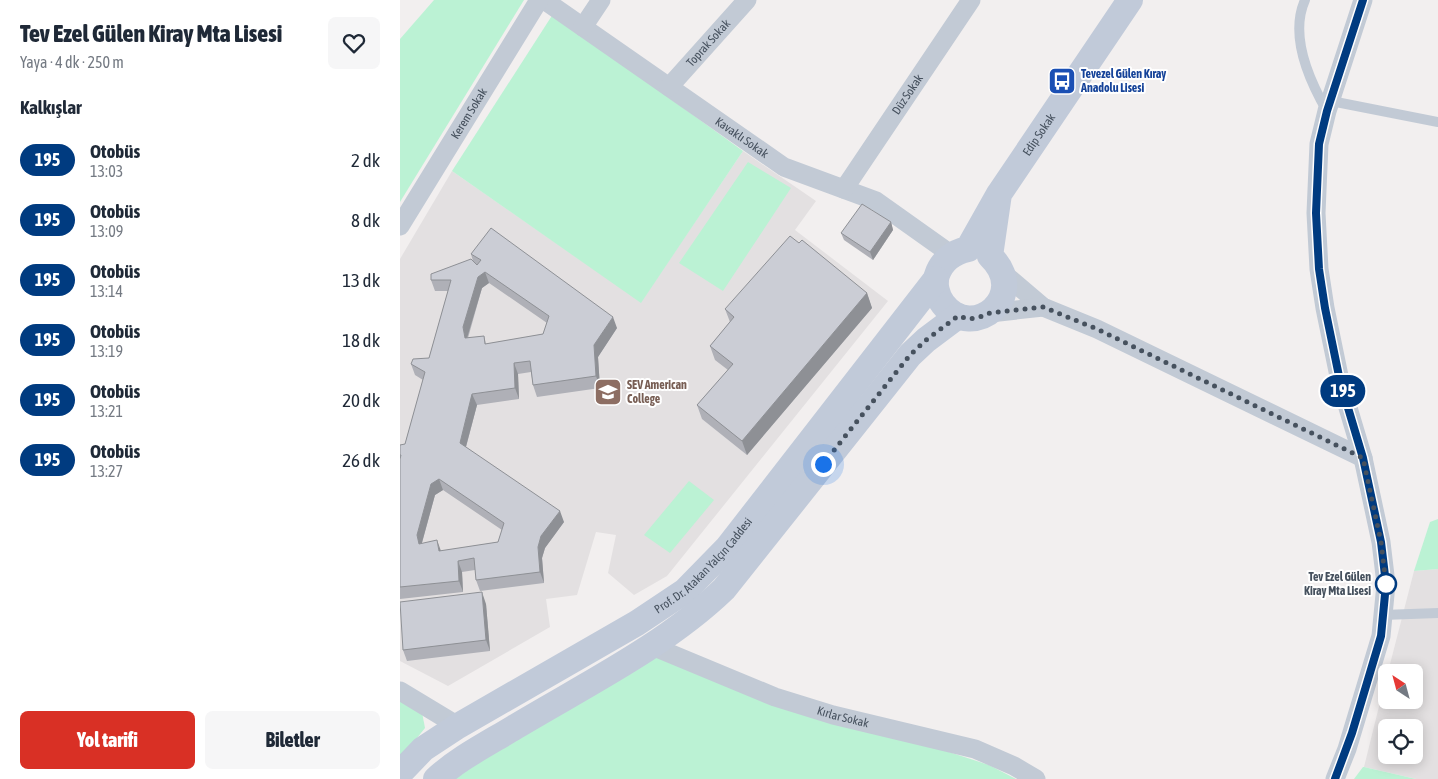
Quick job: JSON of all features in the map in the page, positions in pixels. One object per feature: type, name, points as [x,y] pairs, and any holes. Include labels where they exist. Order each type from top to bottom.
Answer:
[{"type":"main road","name":"Edip Sokak","points":[[978,258],[999,194],[1130,0]]},
{"type":"main road","points":[[978,258],[1004,295],[990,313],[969,319],[958,316],[948,310],[936,290],[936,279],[939,270],[978,258]]},
{"type":"main road","name":"Prof. Dr. Atakan Yalçın Caddesi","points":[[400,773],[423,749],[458,726],[637,623],[685,591],[710,568],[936,279]]},
{"type":"main road","name":"Prof. Dr. Atakan Yalçın Caddesi","points":[[436,779],[466,756],[652,646],[704,609],[724,590],[910,355],[926,340],[958,316]]},
{"type":"street","name":"Kerem Sokak","points":[[400,226],[539,0]]},
{"type":"street","name":"Kavaklı Sokak","points":[[544,0],[784,167],[816,181],[876,201],[907,221],[978,258],[1043,307]]},
{"type":"street","points":[[583,27],[601,0]]},
{"type":"street","name":"Toprak Sokak","points":[[669,87],[747,0]]},
{"type":"street","name":"Düz Sokak","points":[[844,189],[971,0]]},
{"type":"street","points":[[1335,779],[1368,685],[1381,636],[1386,584],[1382,550],[1363,458],[1340,381],[1319,269],[1316,213],[1319,144],[1329,106],[1363,0]]},
{"type":"street","points":[[990,313],[1043,307],[1097,329],[1363,458]]},
{"type":"street","name":"Kırlar Sokak","points":[[652,646],[775,697],[833,715],[975,750],[1014,766],[1036,779]]},
{"type":"street","points":[[400,692],[458,726]]},
{"type":"lane","points":[[1304,0],[1299,22],[1299,39],[1311,80],[1329,106],[1438,122]]},
{"type":"lane","points":[[1383,615],[1438,613]]},
{"type":"shaded area","name":"SEV American College","points":[[743,151],[816,201],[795,230],[888,301],[667,576],[634,595],[608,573],[616,535],[596,532],[577,595],[546,599],[550,627],[448,686],[400,661],[400,259],[452,171],[641,302]]},
{"type":"shaded area","points":[[1438,569],[1438,779],[1416,779],[1364,767],[1378,709],[1423,709],[1423,664],[1390,664],[1414,571]]},
{"type":"green space","points":[[434,0],[524,0],[400,202],[400,39]]},
{"type":"green space","points":[[553,14],[743,151],[641,303],[452,171]]},
{"type":"green space","points":[[748,162],[791,188],[723,291],[679,263]]},
{"type":"green space","points":[[689,481],[714,500],[670,553],[644,535]]},
{"type":"green space","points":[[1438,519],[1438,569],[1414,571],[1430,522]]},
{"type":"green space","points":[[653,656],[989,765],[1016,779],[449,779]]},
{"type":"green space","points":[[400,691],[420,702],[425,728],[400,759]]},
{"type":"green space","points":[[1364,767],[1416,779],[1354,779]]},
{"type":"building","points":[[862,204],[891,222],[870,252],[841,233]]},
{"type":"building","points":[[491,228],[613,317],[594,345],[596,376],[533,385],[530,361],[514,363],[515,388],[472,394],[460,443],[560,511],[541,536],[538,547],[540,572],[476,580],[474,558],[458,561],[459,581],[400,587],[400,445],[405,444],[425,372],[411,364],[413,359],[429,358],[451,280],[431,280],[431,274],[471,259],[477,265],[481,260],[471,254]],"holes":[[[485,272],[549,316],[543,334],[485,344],[484,336],[465,338],[463,327],[478,277]],[[439,479],[504,523],[498,542],[439,551],[437,540],[419,544],[417,535],[431,484]]]},
{"type":"building","points":[[790,236],[799,243],[802,240],[867,293],[742,441],[697,405],[733,364],[710,346],[734,317],[725,309]]},
{"type":"building","points":[[482,592],[486,640],[403,650],[400,602]]},
{"type":"bus line","name":"195","points":[[1335,779],[1368,685],[1381,636],[1386,584],[1381,542],[1363,458],[1340,381],[1325,308],[1319,269],[1316,213],[1319,144],[1327,111],[1363,0]]},
{"type":"place","name":"Tevezel Gülen Kıray Anadolu Lisesi","points":[[1062,81]]},
{"type":"place","name":"SEV American College","points":[[608,392]]},
{"type":"place","name":"Tev Ezel Gülen Kiray Mta Lisesi","points":[[1386,584]]},
{"type":"route","points":[[823,464],[910,355],[926,340],[958,316],[969,319],[990,313],[1043,307],[1097,329],[1363,458],[1381,542],[1386,584]]}]
